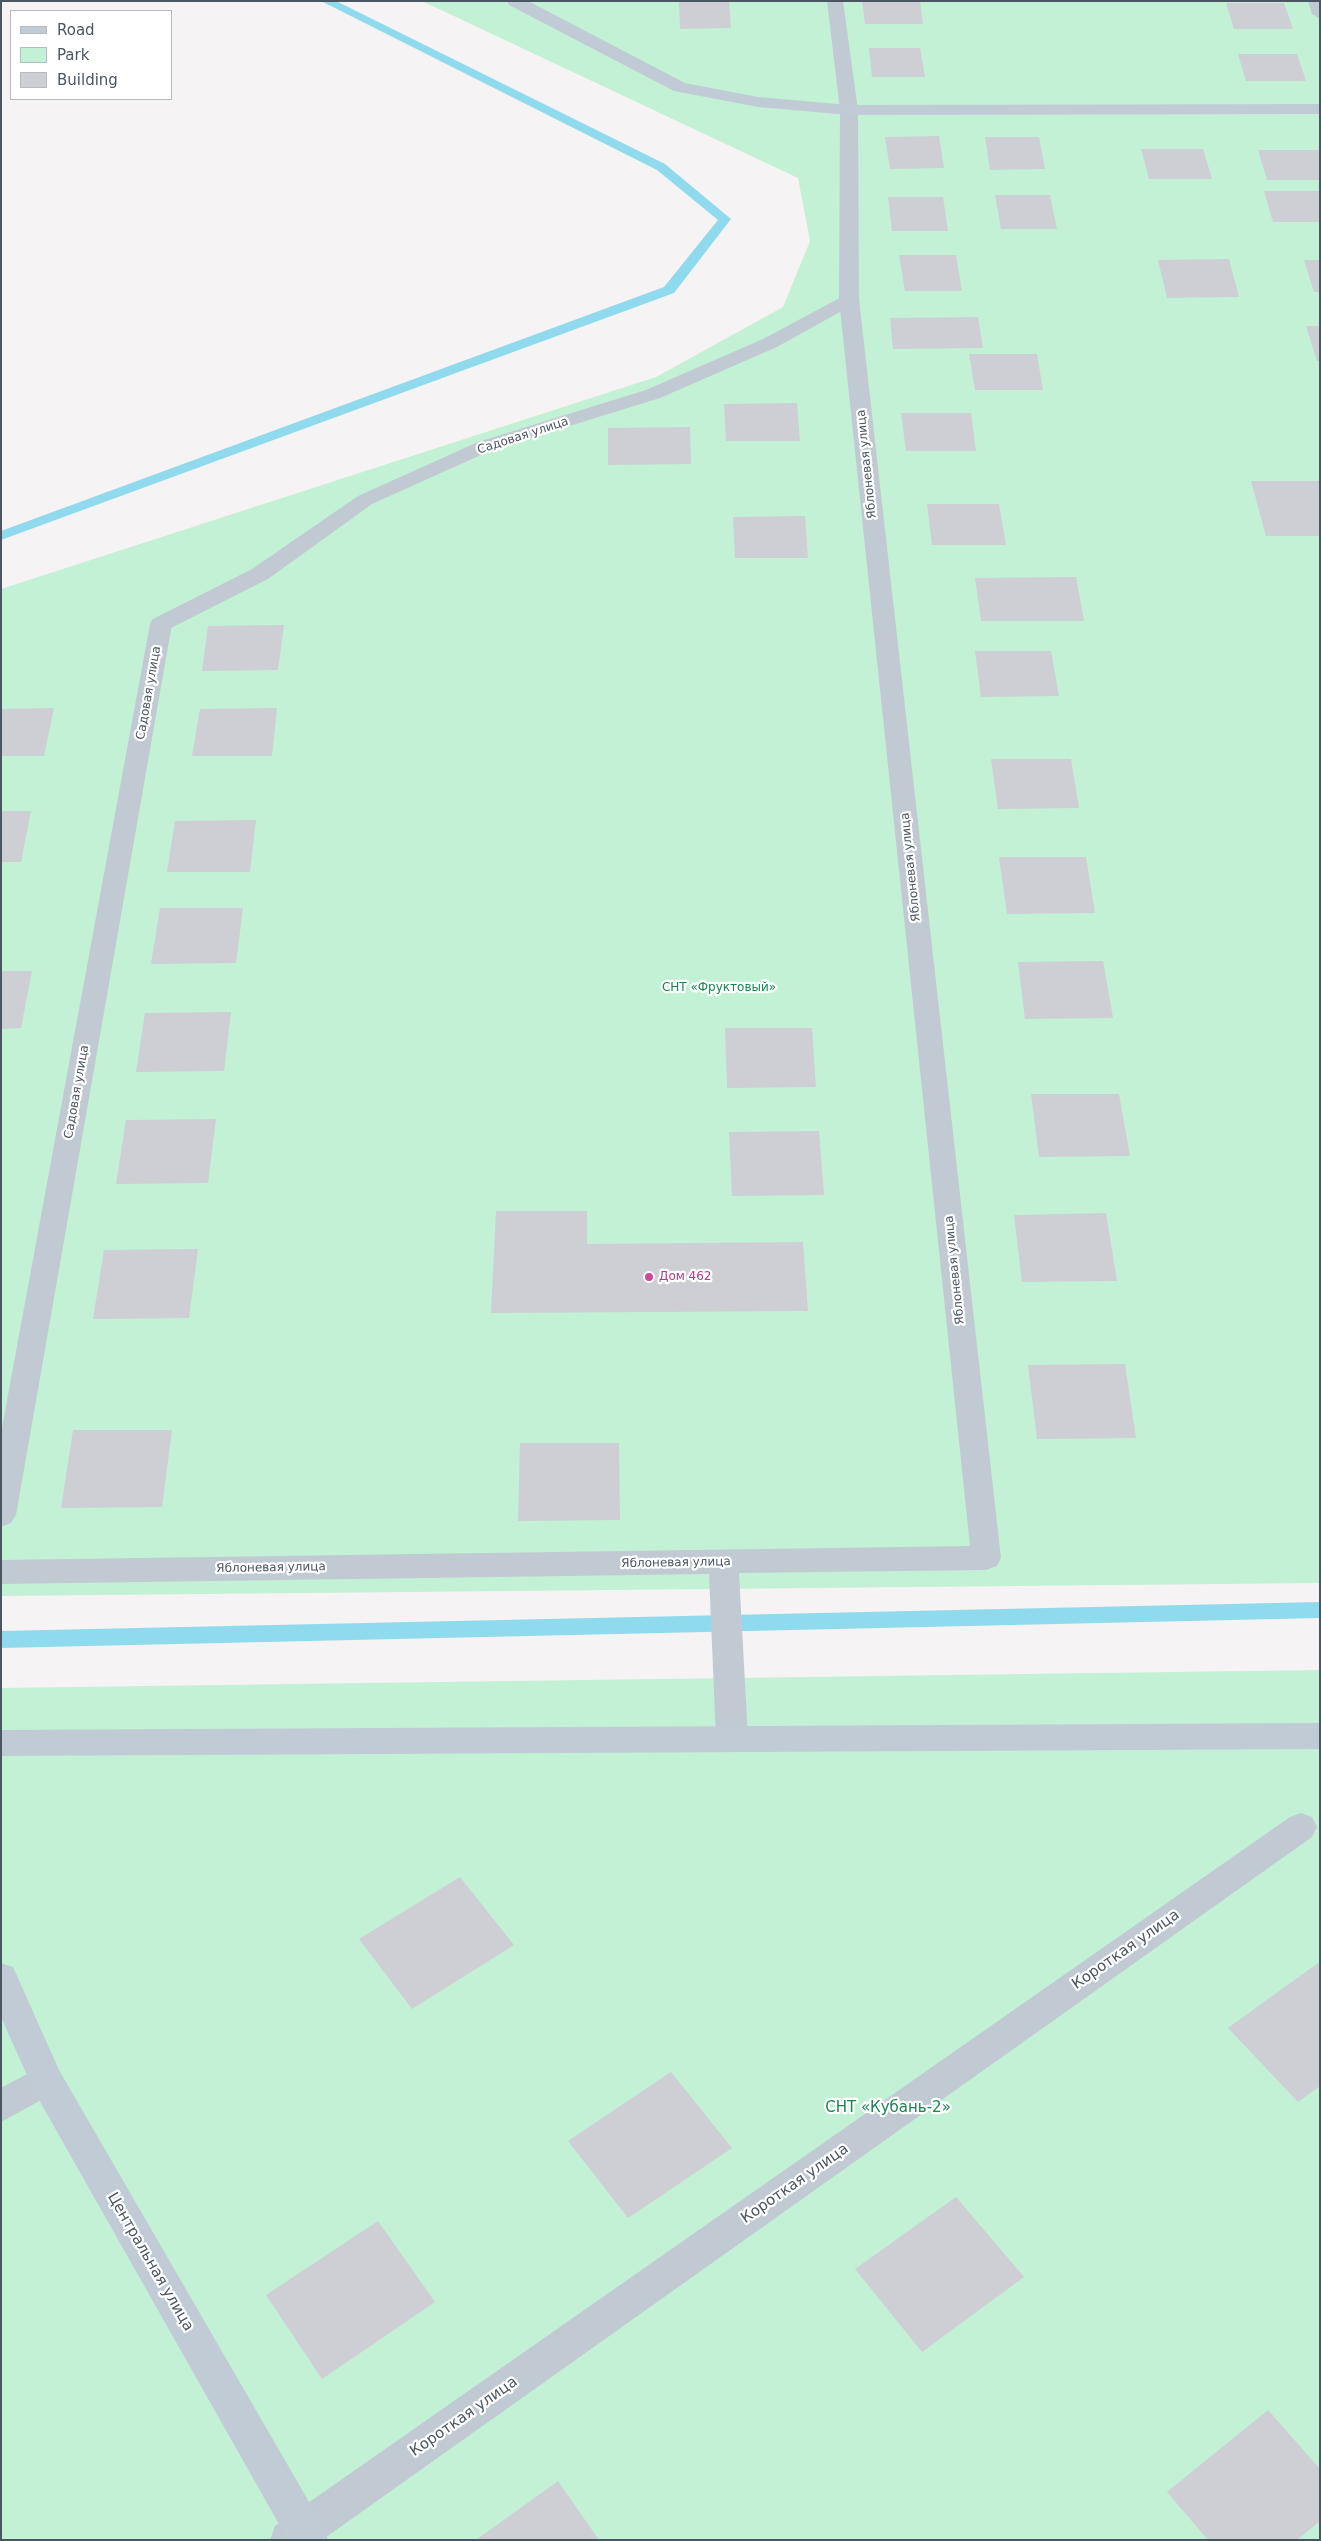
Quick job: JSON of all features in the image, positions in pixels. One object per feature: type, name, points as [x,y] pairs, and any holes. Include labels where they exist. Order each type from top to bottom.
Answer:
[{"type":"street","points":[[515,1],[680,87],[758,102],[849,110],[1320,109]]},
{"type":"street","name":"Яблоневая улица","points":[[1,1572],[986,1558],[849,299],[849,110],[835,1]]},
{"type":"street","points":[[1316,1],[1320,14]]},
{"type":"street","name":"Садовая улица","points":[[1,1515],[161,624],[260,574],[365,500],[485,446],[653,394],[770,343],[849,299]]},
{"type":"street","points":[[723,1562],[732,1739]]},
{"type":"street","points":[[1,1743],[1320,1736]]},
{"type":"street","name":"Короткая улица","points":[[301,2537],[1301,1827]]},
{"type":"street","name":"Центральная улица","points":[[1,1978],[46,2080],[301,2537]]},
{"type":"street","points":[[1,2106],[46,2080]]},
{"type":"green space","name":"СНТ «Фруктовый»","points":[[422,1],[1320,1],[1320,1583],[1,1596],[1,589],[656,377],[783,307],[810,241],[798,178]]},
{"type":"green space","name":"СНТ «Кубань-2»","points":[[1320,1670],[1320,2540],[1,2540],[1,1688]]},
{"type":"building","points":[[679,1],[729,1],[731,28],[680,29]]},
{"type":"building","points":[[862,1],[920,1],[923,24],[865,24]]},
{"type":"building","points":[[1226,3],[1284,3],[1293,29],[1234,29]]},
{"type":"building","points":[[869,48],[920,48],[925,77],[872,77]]},
{"type":"building","points":[[1238,54],[1297,54],[1306,81],[1246,81]]},
{"type":"building","points":[[939,136],[944,168],[890,169],[885,137]]},
{"type":"building","points":[[985,137],[1039,137],[1045,169],[990,170]]},
{"type":"building","points":[[1141,149],[1203,149],[1212,179],[1149,179]]},
{"type":"building","points":[[1258,150],[1319,150],[1320,180],[1267,180]]},
{"type":"building","points":[[1264,191],[1320,191],[1320,222],[1273,222]]},
{"type":"building","points":[[995,195],[1050,195],[1057,229],[1001,229]]},
{"type":"building","points":[[888,197],[943,197],[948,231],[892,231]]},
{"type":"building","points":[[899,255],[956,255],[962,291],[905,291]]},
{"type":"building","points":[[1229,259],[1239,297],[1167,298],[1158,260]]},
{"type":"building","points":[[1304,260],[1320,260],[1320,292],[1314,292]]},
{"type":"building","points":[[978,317],[983,348],[893,349],[890,318]]},
{"type":"building","points":[[1306,326],[1320,326],[1320,361],[1317,361]]},
{"type":"building","points":[[969,354],[1037,354],[1043,390],[975,390]]},
{"type":"building","points":[[797,403],[800,441],[726,441],[724,404]]},
{"type":"building","points":[[901,413],[971,413],[976,451],[906,451]]},
{"type":"building","points":[[690,427],[691,464],[608,465],[608,428]]},
{"type":"building","points":[[1251,481],[1320,481],[1320,536],[1266,536]]},
{"type":"building","points":[[927,504],[999,504],[1006,545],[932,545]]},
{"type":"building","points":[[805,516],[808,558],[735,558],[733,517]]},
{"type":"building","points":[[1076,577],[1084,621],[981,621],[975,578]]},
{"type":"building","points":[[284,625],[278,670],[202,671],[208,626]]},
{"type":"building","points":[[975,651],[1051,651],[1059,696],[981,697]]},
{"type":"building","points":[[54,708],[44,756],[1,756],[1,709]]},
{"type":"building","points":[[277,708],[272,756],[192,756],[200,709]]},
{"type":"building","points":[[991,759],[1071,759],[1079,808],[998,809]]},
{"type":"building","points":[[1,811],[31,811],[21,862],[1,862]]},
{"type":"building","points":[[256,820],[250,872],[167,872],[175,821]]},
{"type":"building","points":[[999,857],[1086,857],[1095,913],[1007,914]]},
{"type":"building","points":[[160,908],[243,908],[236,963],[151,964]]},
{"type":"building","points":[[1103,961],[1113,1018],[1025,1019],[1018,962]]},
{"type":"building","points":[[1,971],[32,971],[21,1028],[1,1029]]},
{"type":"building","points":[[231,1012],[224,1071],[136,1072],[145,1013]]},
{"type":"building","points":[[725,1028],[812,1028],[816,1087],[727,1088]]},
{"type":"building","points":[[1031,1094],[1119,1094],[1130,1156],[1039,1157]]},
{"type":"building","points":[[216,1119],[208,1183],[116,1184],[126,1120]]},
{"type":"building","points":[[819,1131],[824,1195],[732,1196],[729,1132]]},
{"type":"building","name":"Дом 462","points":[[496,1211],[587,1211],[587,1244],[803,1242],[808,1311],[491,1313]]},
{"type":"building","points":[[1106,1213],[1117,1281],[1022,1282],[1014,1215]]},
{"type":"building","points":[[198,1249],[189,1318],[93,1319],[104,1250]]},
{"type":"building","points":[[1125,1364],[1136,1438],[1037,1439],[1028,1365]]},
{"type":"building","points":[[73,1430],[172,1430],[162,1507],[61,1508]]},
{"type":"building","points":[[520,1443],[619,1443],[620,1520],[518,1521]]},
{"type":"building","points":[[460,1877],[514,1945],[412,2009],[359,1939]]},
{"type":"building","points":[[1318,1963],[1320,1965],[1320,2086],[1298,2102],[1228,2028]]},
{"type":"building","points":[[671,2072],[732,2148],[628,2218],[568,2141]]},
{"type":"building","points":[[956,2197],[1024,2277],[922,2352],[855,2269]]},
{"type":"building","points":[[378,2221],[435,2302],[322,2379],[266,2295]]},
{"type":"building","points":[[1268,2410],[1320,2469],[1320,2521],[1297,2540],[1208,2540],[1167,2492]]},
{"type":"building","points":[[558,2481],[599,2540],[476,2540]]},
{"type":"waterway","points":[[1,536],[669,290],[725,219],[661,167],[327,1]]},
{"type":"waterway","points":[[1,1640],[1320,1610]]},
{"type":"place","name":"Дом 462","points":[[649,1277]]}]
